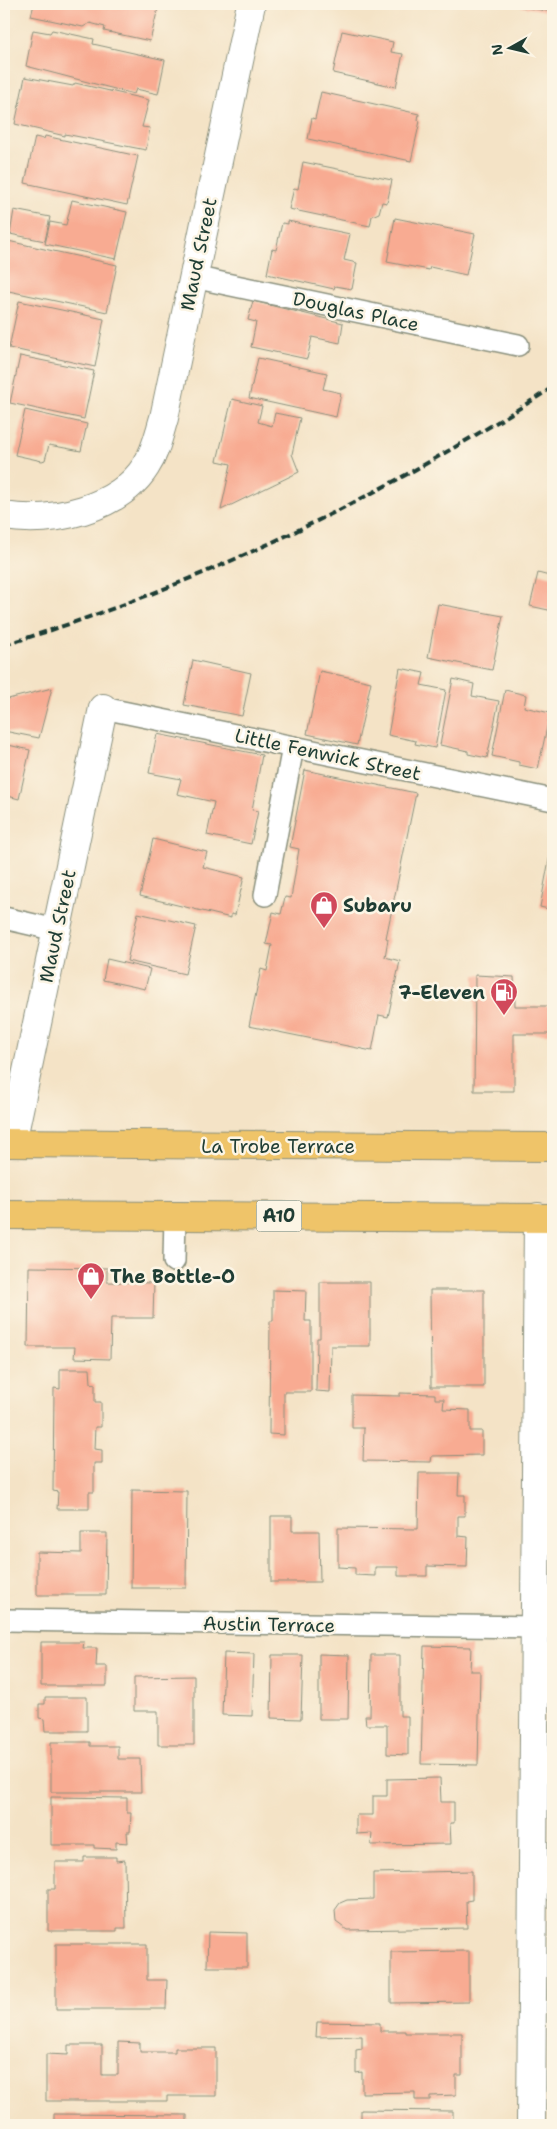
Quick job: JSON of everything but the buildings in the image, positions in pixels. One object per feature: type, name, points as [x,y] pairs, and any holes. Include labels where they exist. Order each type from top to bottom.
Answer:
[{"type":"highway","name":"La Trobe Terrace","points":[[8,1143],[553,1147]]},
{"type":"highway","name":"A10","points":[[4,1215],[546,1218]]},
{"type":"street","name":"Maud Street","points":[[4,516],[26,518],[60,515],[85,510],[105,502],[120,492],[140,474],[153,453],[164,418],[251,4]]},
{"type":"street","name":"Maud Street","points":[[8,1143],[103,708]]},
{"type":"street","points":[[531,2125],[543,1983],[535,1627],[546,1218]]},
{"type":"lane","name":"Douglas Place","points":[[193,277],[518,345]]},
{"type":"lane","name":"Little Fenwick Street","points":[[103,708],[553,800]]},
{"type":"lane","points":[[265,895],[293,747]]},
{"type":"lane","points":[[4,918],[56,930]]},
{"type":"lane","points":[[174,1261],[175,1216]]},
{"type":"lane","name":"Austin Terrace","points":[[4,1620],[535,1627]]},
{"type":"railway","points":[[4,645],[148,595],[288,535],[423,465],[553,387]]},
{"type":"place","name":"Subaru","points":[[324,929]]},
{"type":"place","name":"7-Eleven","points":[[504,1016]]},
{"type":"place","name":"The Bottle-O","points":[[91,1300]]}]
